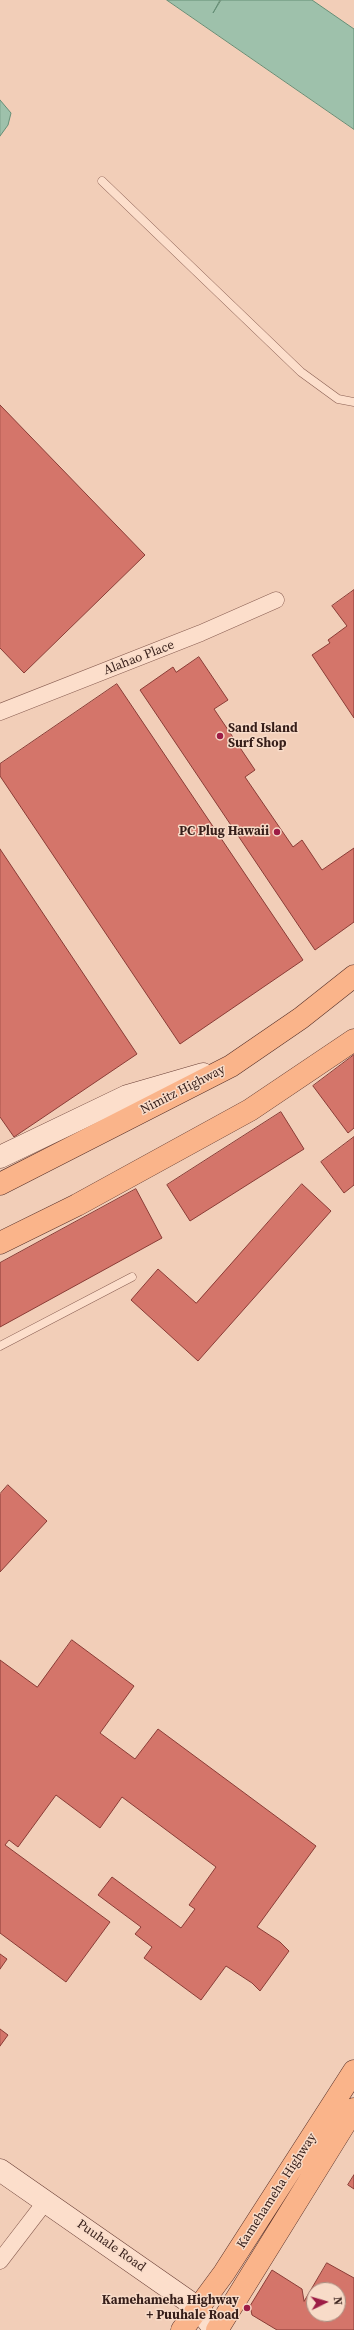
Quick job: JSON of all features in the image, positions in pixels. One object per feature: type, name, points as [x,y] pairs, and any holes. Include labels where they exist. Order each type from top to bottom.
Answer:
[{"type":"main road","name":"Nimitz Highway","points":[[0,1184],[231,1066],[301,1018],[354,976]]},
{"type":"main road","points":[[0,1243],[77,1205],[250,1110],[354,1040]]},
{"type":"main road","name":"Kamehameha Highway","points":[[182,2330],[224,2273],[354,2071]]},
{"type":"main road","name":"Kamehameha Highway","points":[[216,2330],[354,2109]]},
{"type":"street","name":"Alahao Place","points":[[0,712],[201,633],[276,600]]},
{"type":"street","points":[[0,1157],[126,1096],[231,1066]]},
{"type":"street","name":"Puuhale Road","points":[[0,2170],[198,2308],[216,2330]]},
{"type":"street","points":[[0,2261],[46,2201]]},
{"type":"lane","points":[[102,181],[300,372],[338,399],[354,402]]},
{"type":"lane","points":[[0,1346],[132,1277]]},
{"type":"shaded area","points":[[167,0],[220,0],[213,13],[221,0],[312,0],[354,29],[354,129]]},
{"type":"shaded area","points":[[0,100],[11,113],[8,125],[0,136]]},
{"type":"building","points":[[0,405],[145,555],[24,673],[0,648]]},
{"type":"building","points":[[354,590],[354,718],[312,655],[330,643],[328,640],[347,626],[332,606]]},
{"type":"building","points":[[199,657],[228,700],[214,709],[255,770],[245,777],[293,847],[302,840],[322,870],[354,848],[354,922],[315,950],[140,690],[173,667],[176,672]]},
{"type":"building","points":[[117,684],[303,960],[180,1044],[0,776],[0,764]]},
{"type":"building","points":[[0,849],[137,1054],[14,1137],[0,1117]]},
{"type":"building","points":[[354,1055],[354,1128],[348,1133],[313,1086]]},
{"type":"building","points":[[281,1112],[304,1149],[190,1221],[167,1185]]},
{"type":"building","points":[[354,1137],[354,1185],[344,1193],[321,1162]]},
{"type":"building","points":[[302,1184],[331,1211],[198,1361],[131,1300],[158,1269],[196,1303]]},
{"type":"building","points":[[136,1189],[162,1238],[0,1327],[0,1263]]},
{"type":"building","points":[[8,1485],[47,1521],[0,1572],[0,1494]]},
{"type":"building","points":[[72,1640],[134,1686],[100,1733],[135,1759],[158,1729],[316,1846],[257,1927],[280,1942],[289,1951],[260,1991],[252,1983],[226,1966],[201,2000],[144,1958],[152,1947],[135,1934],[141,1927],[98,1895],[112,1877],[181,1928],[195,1909],[189,1905],[216,1867],[122,1797],[100,1828],[56,1795],[18,1847],[9,1840],[5,1845],[110,1922],[66,1982],[0,1933],[0,1660],[37,1687]]},
{"type":"building","points":[[0,1954],[7,1959],[0,1969]]},
{"type":"building","points":[[0,2029],[8,2035],[0,2046]]},
{"type":"building","points":[[354,2175],[354,2189],[348,2185]]},
{"type":"building","points":[[327,2263],[354,2278],[354,2330],[277,2330],[252,2315],[250,2306],[272,2270],[302,2289],[304,2301],[306,2298],[306,2322],[346,2322],[346,2282],[316,2282]]},
{"type":"place","name":"Sand Island Surf Shop","points":[[220,736]]},
{"type":"place","name":"PC Plug Hawaii","points":[[277,832]]},
{"type":"place","name":"Kamehameha Highway + Puuhale Road","points":[[247,2308]]}]
